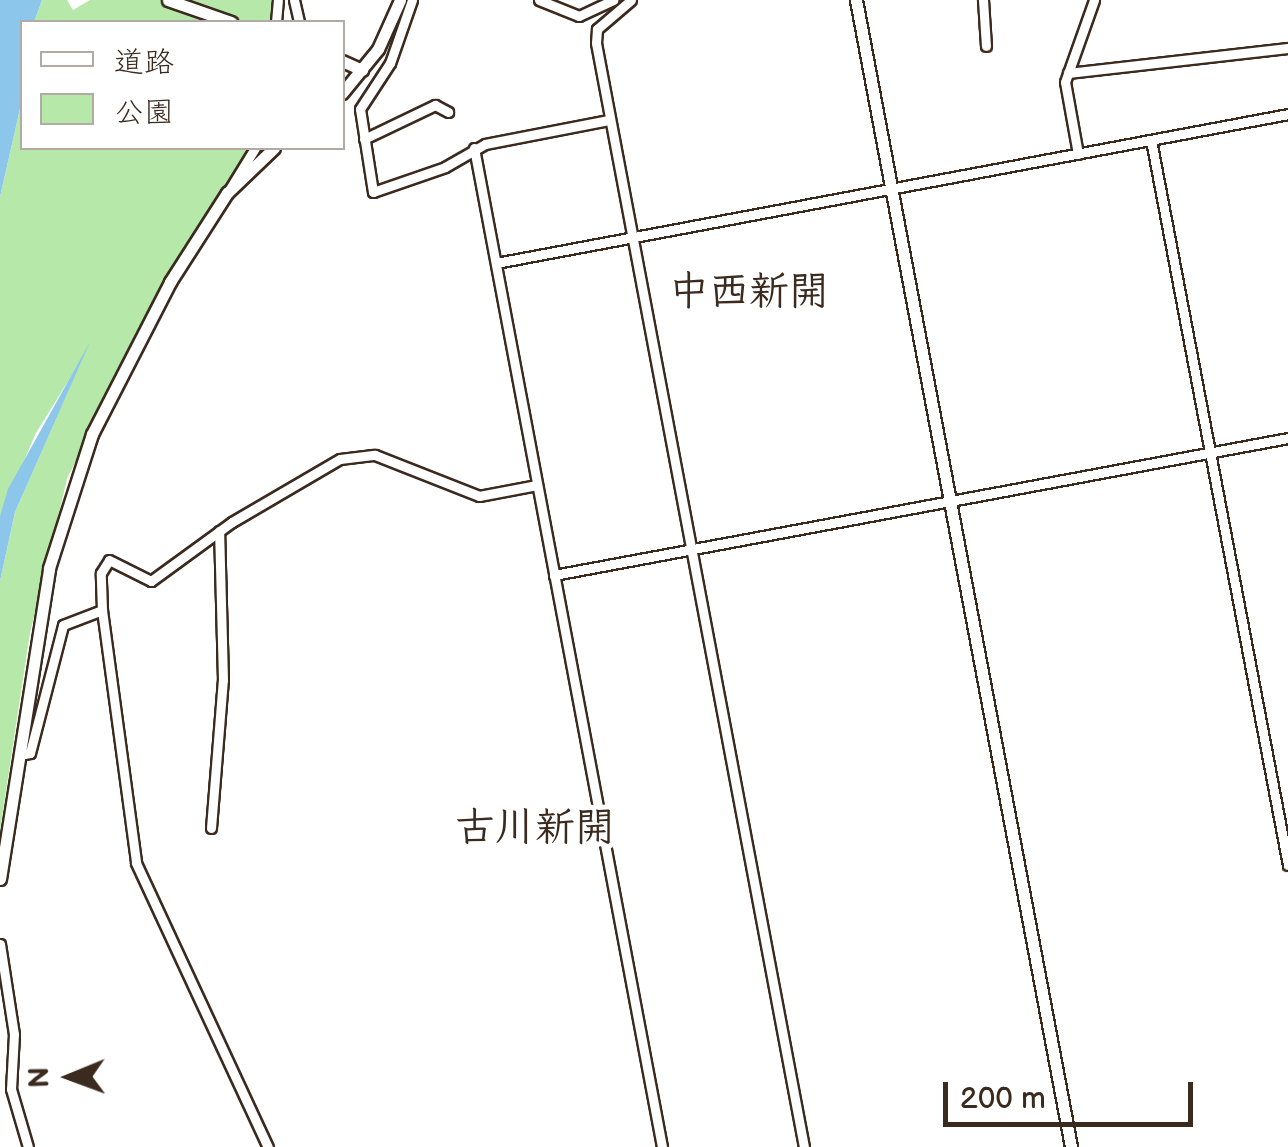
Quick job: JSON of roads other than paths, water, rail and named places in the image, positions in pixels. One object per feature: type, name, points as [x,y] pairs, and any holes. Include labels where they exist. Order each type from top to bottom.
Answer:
[{"type":"street","points":[[168,0],[225,20]]},
{"type":"street","points":[[345,90],[362,70],[400,0]]},
{"type":"street","points":[[412,0],[390,63],[360,109],[371,191],[376,193],[445,167],[474,148],[609,120]]},
{"type":"street","points":[[539,0],[579,16],[613,0]]},
{"type":"street","points":[[631,0],[595,36],[804,1147]]},
{"type":"street","points":[[856,0],[1071,1147]]},
{"type":"street","points":[[983,0],[986,46]]},
{"type":"street","points":[[1078,154],[1068,73],[1094,0]]},
{"type":"street","points":[[1068,73],[1288,48]]},
{"type":"street","points":[[345,63],[362,70]]},
{"type":"street","points":[[364,139],[435,106],[448,112]]},
{"type":"street","points":[[496,263],[1288,114]]},
{"type":"street","points":[[1152,140],[1288,865]]},
{"type":"street","points":[[474,148],[662,1147]]},
{"type":"street","points":[[0,879],[49,568],[80,465],[140,337],[253,150]]},
{"type":"street","points":[[228,194],[272,150]]},
{"type":"street","points":[[554,575],[1288,438]]},
{"type":"street","points":[[268,1147],[136,863],[102,610],[101,573],[109,560],[151,581],[219,531],[323,466],[351,456],[375,455],[479,496],[538,485]]},
{"type":"street","points":[[211,828],[223,680],[219,531]]},
{"type":"street","points":[[19,756],[30,752],[63,625],[102,610]]},
{"type":"street","points":[[0,944],[14,1034],[11,1089],[28,1147]]},
{"type":"water","points":[[0,0],[42,0],[35,20],[20,20],[20,109],[0,197]]},
{"type":"water","points":[[90,342],[15,512],[0,581],[0,516],[8,489]]},
{"type":"district","name":"中西新開","points":[[749,292]]},
{"type":"district","name":"古川新開","points":[[535,828]]}]
